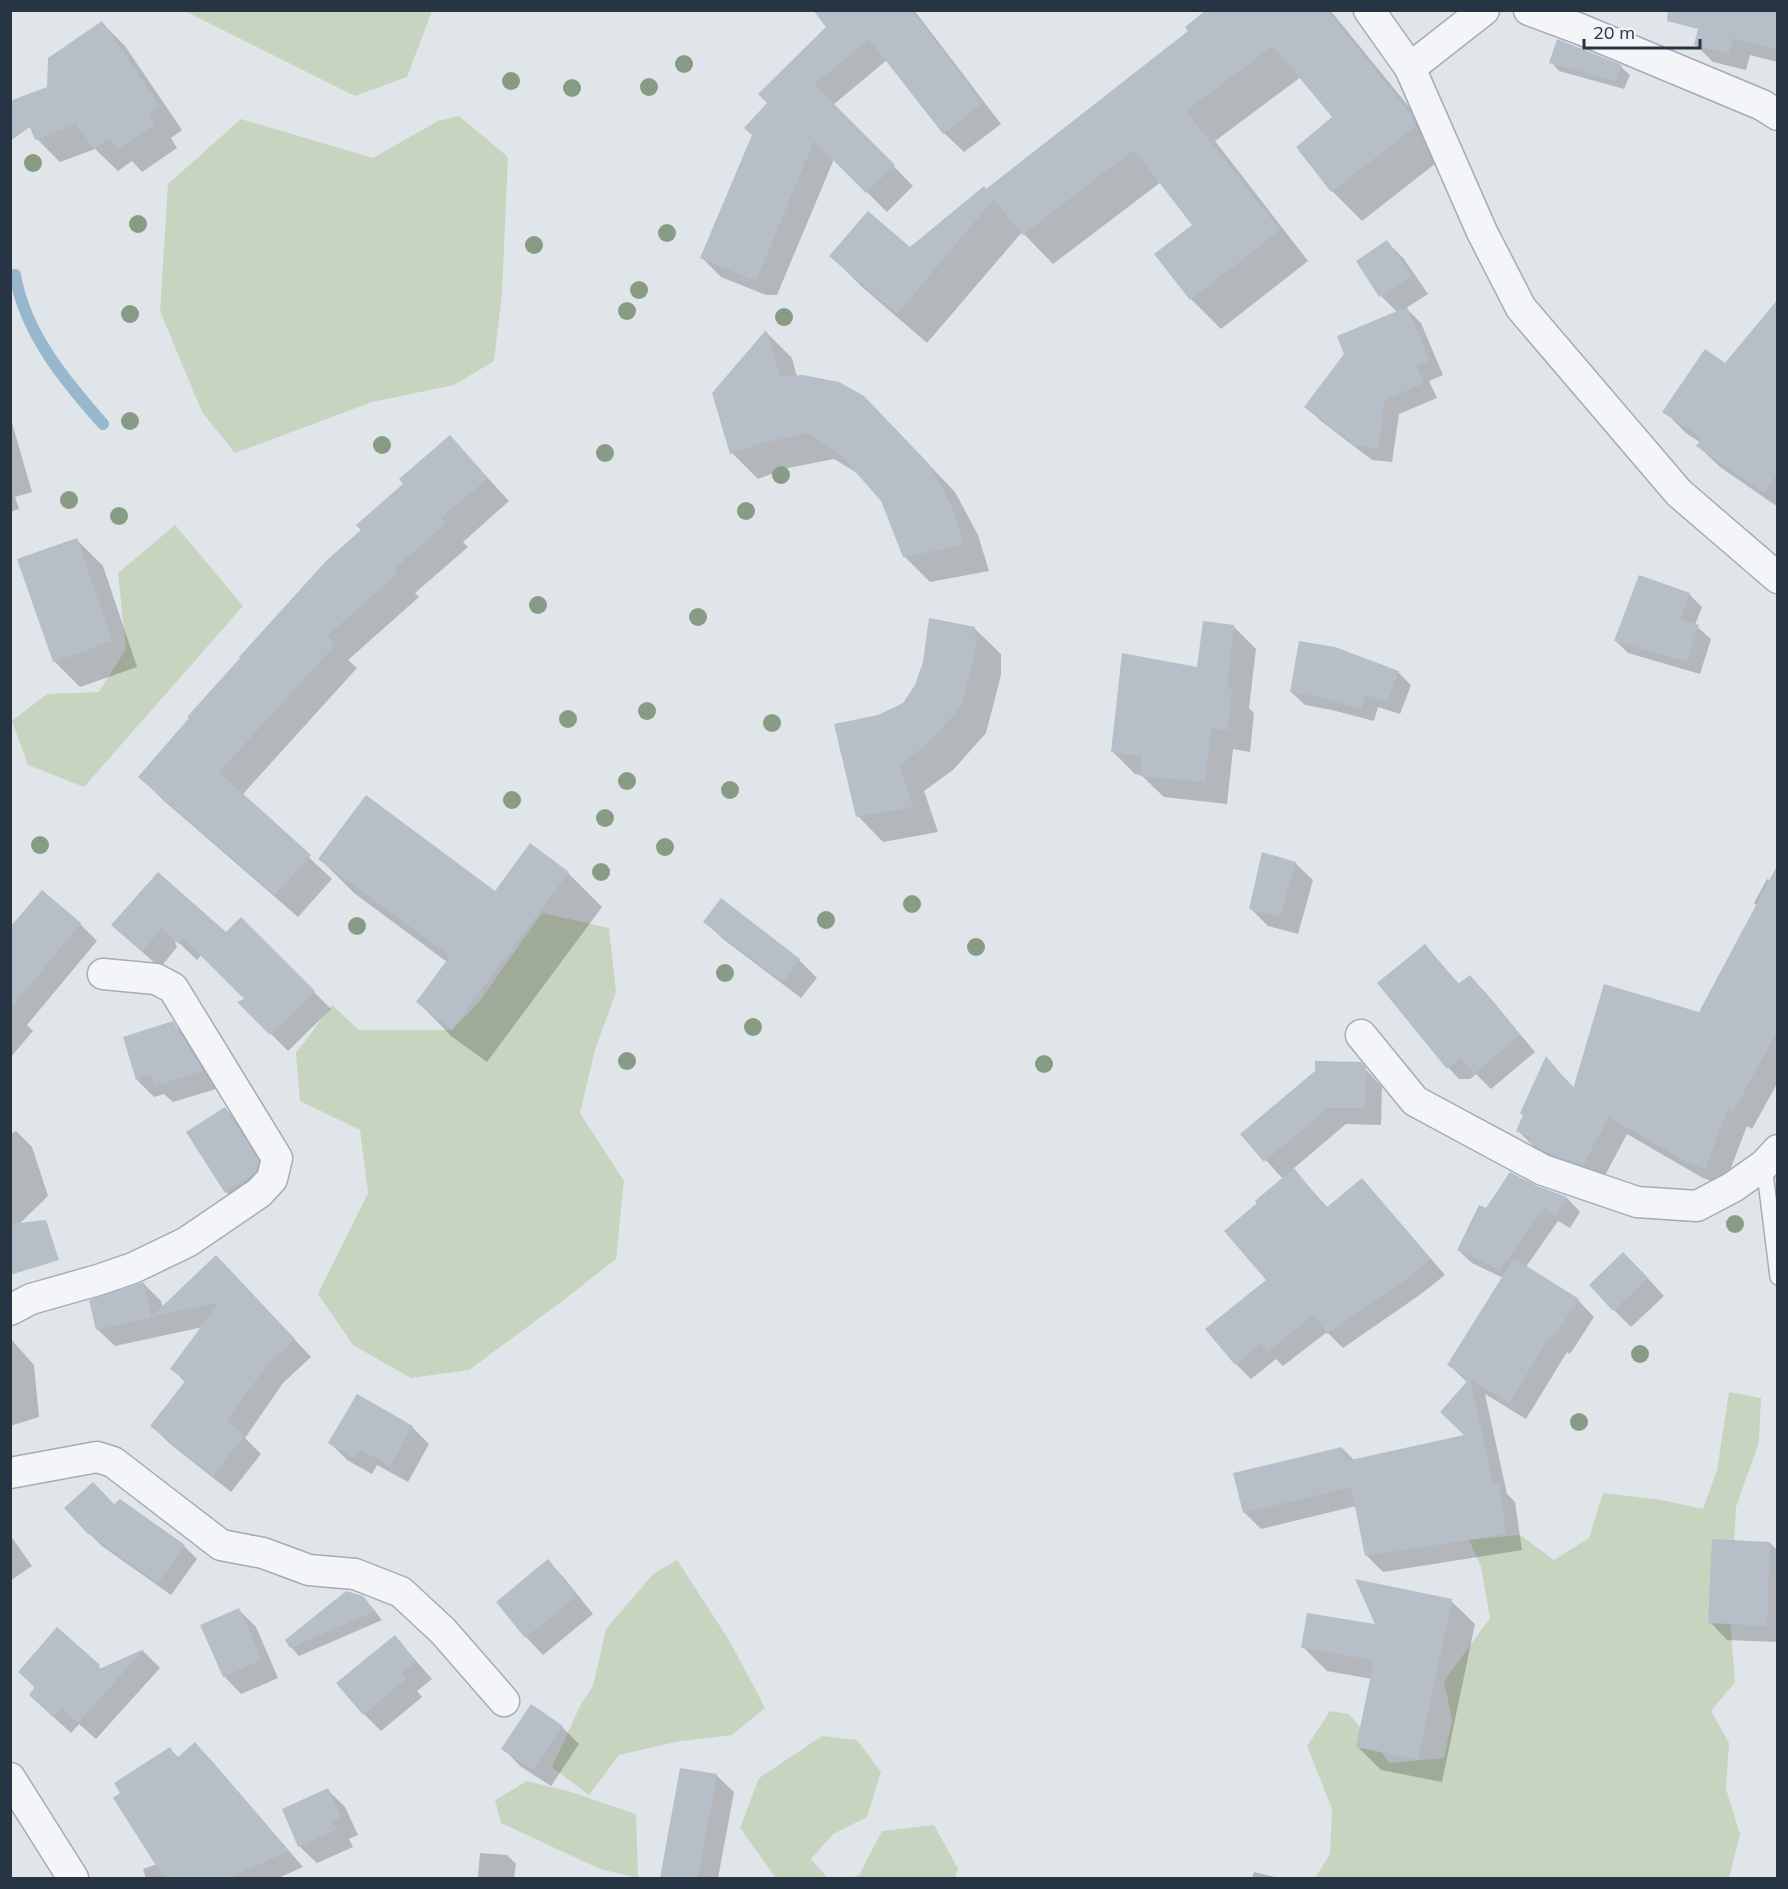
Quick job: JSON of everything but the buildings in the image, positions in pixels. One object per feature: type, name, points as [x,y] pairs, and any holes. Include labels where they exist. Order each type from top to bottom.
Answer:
[{"type":"street","points":[[1369,10],[1410,68],[1482,232],[1521,308],[1679,493],[1778,578]]},
{"type":"street","points":[[1410,68],[1484,10]]},
{"type":"street","points":[[1528,10],[1580,29],[1741,96],[1778,115]]},
{"type":"street","points":[[10,1310],[31,1299],[98,1281],[187,1242],[259,1193],[272,1179],[277,1158],[173,988],[156,979],[103,974]]},
{"type":"street","points":[[1362,1035],[1415,1101],[1543,1170],[1637,1202],[1697,1206],[1733,1187],[1771,1158]]},
{"type":"street","points":[[10,1473],[97,1457],[113,1462],[221,1545],[263,1553],[309,1570],[355,1574],[401,1593],[443,1631],[504,1701]]},
{"type":"street","points":[[10,1778],[73,1878]]},
{"type":"lane","points":[[1771,1158],[1778,1277]]},
{"type":"green space","points":[[185,11],[432,11],[407,77],[355,96]]},
{"type":"green space","points":[[459,116],[508,157],[502,293],[494,361],[454,385],[372,402],[235,453],[202,412],[160,311],[168,184],[241,119],[373,158],[438,121]]},
{"type":"green space","points":[[175,525],[243,606],[84,787],[28,765],[12,721],[47,694],[99,692],[126,649],[118,573]]},
{"type":"green space","points":[[542,913],[609,928],[616,992],[595,1050],[580,1113],[624,1181],[616,1259],[469,1370],[411,1378],[353,1345],[318,1294],[368,1193],[360,1130],[300,1101],[296,1053],[332,1005],[359,1030],[452,1030],[479,1002]]},
{"type":"green space","points":[[1729,1392],[1761,1398],[1759,1442],[1736,1507],[1730,1619],[1735,1682],[1711,1711],[1729,1743],[1726,1789],[1740,1834],[1729,1878],[1315,1878],[1330,1854],[1332,1809],[1307,1746],[1330,1711],[1349,1714],[1390,1763],[1444,1758],[1452,1720],[1444,1681],[1490,1618],[1481,1567],[1469,1540],[1520,1535],[1554,1560],[1589,1538],[1603,1493],[1662,1500],[1703,1509],[1717,1470]]},
{"type":"green space","points":[[677,1560],[729,1640],[765,1708],[732,1735],[675,1742],[619,1755],[589,1795],[552,1767],[581,1704],[593,1686],[606,1629],[653,1574]]},
{"type":"green space","points":[[822,1736],[857,1740],[881,1772],[867,1817],[833,1834],[811,1859],[828,1878],[776,1878],[740,1828],[759,1778]]},
{"type":"green space","points":[[527,1781],[568,1791],[636,1814],[638,1878],[600,1869],[501,1823],[495,1800]]},
{"type":"green space","points":[[934,1825],[958,1869],[955,1878],[850,1878],[859,1875],[882,1831]]},
{"type":"waterway","points":[[15,275],[28,317],[48,355],[103,424]]}]
